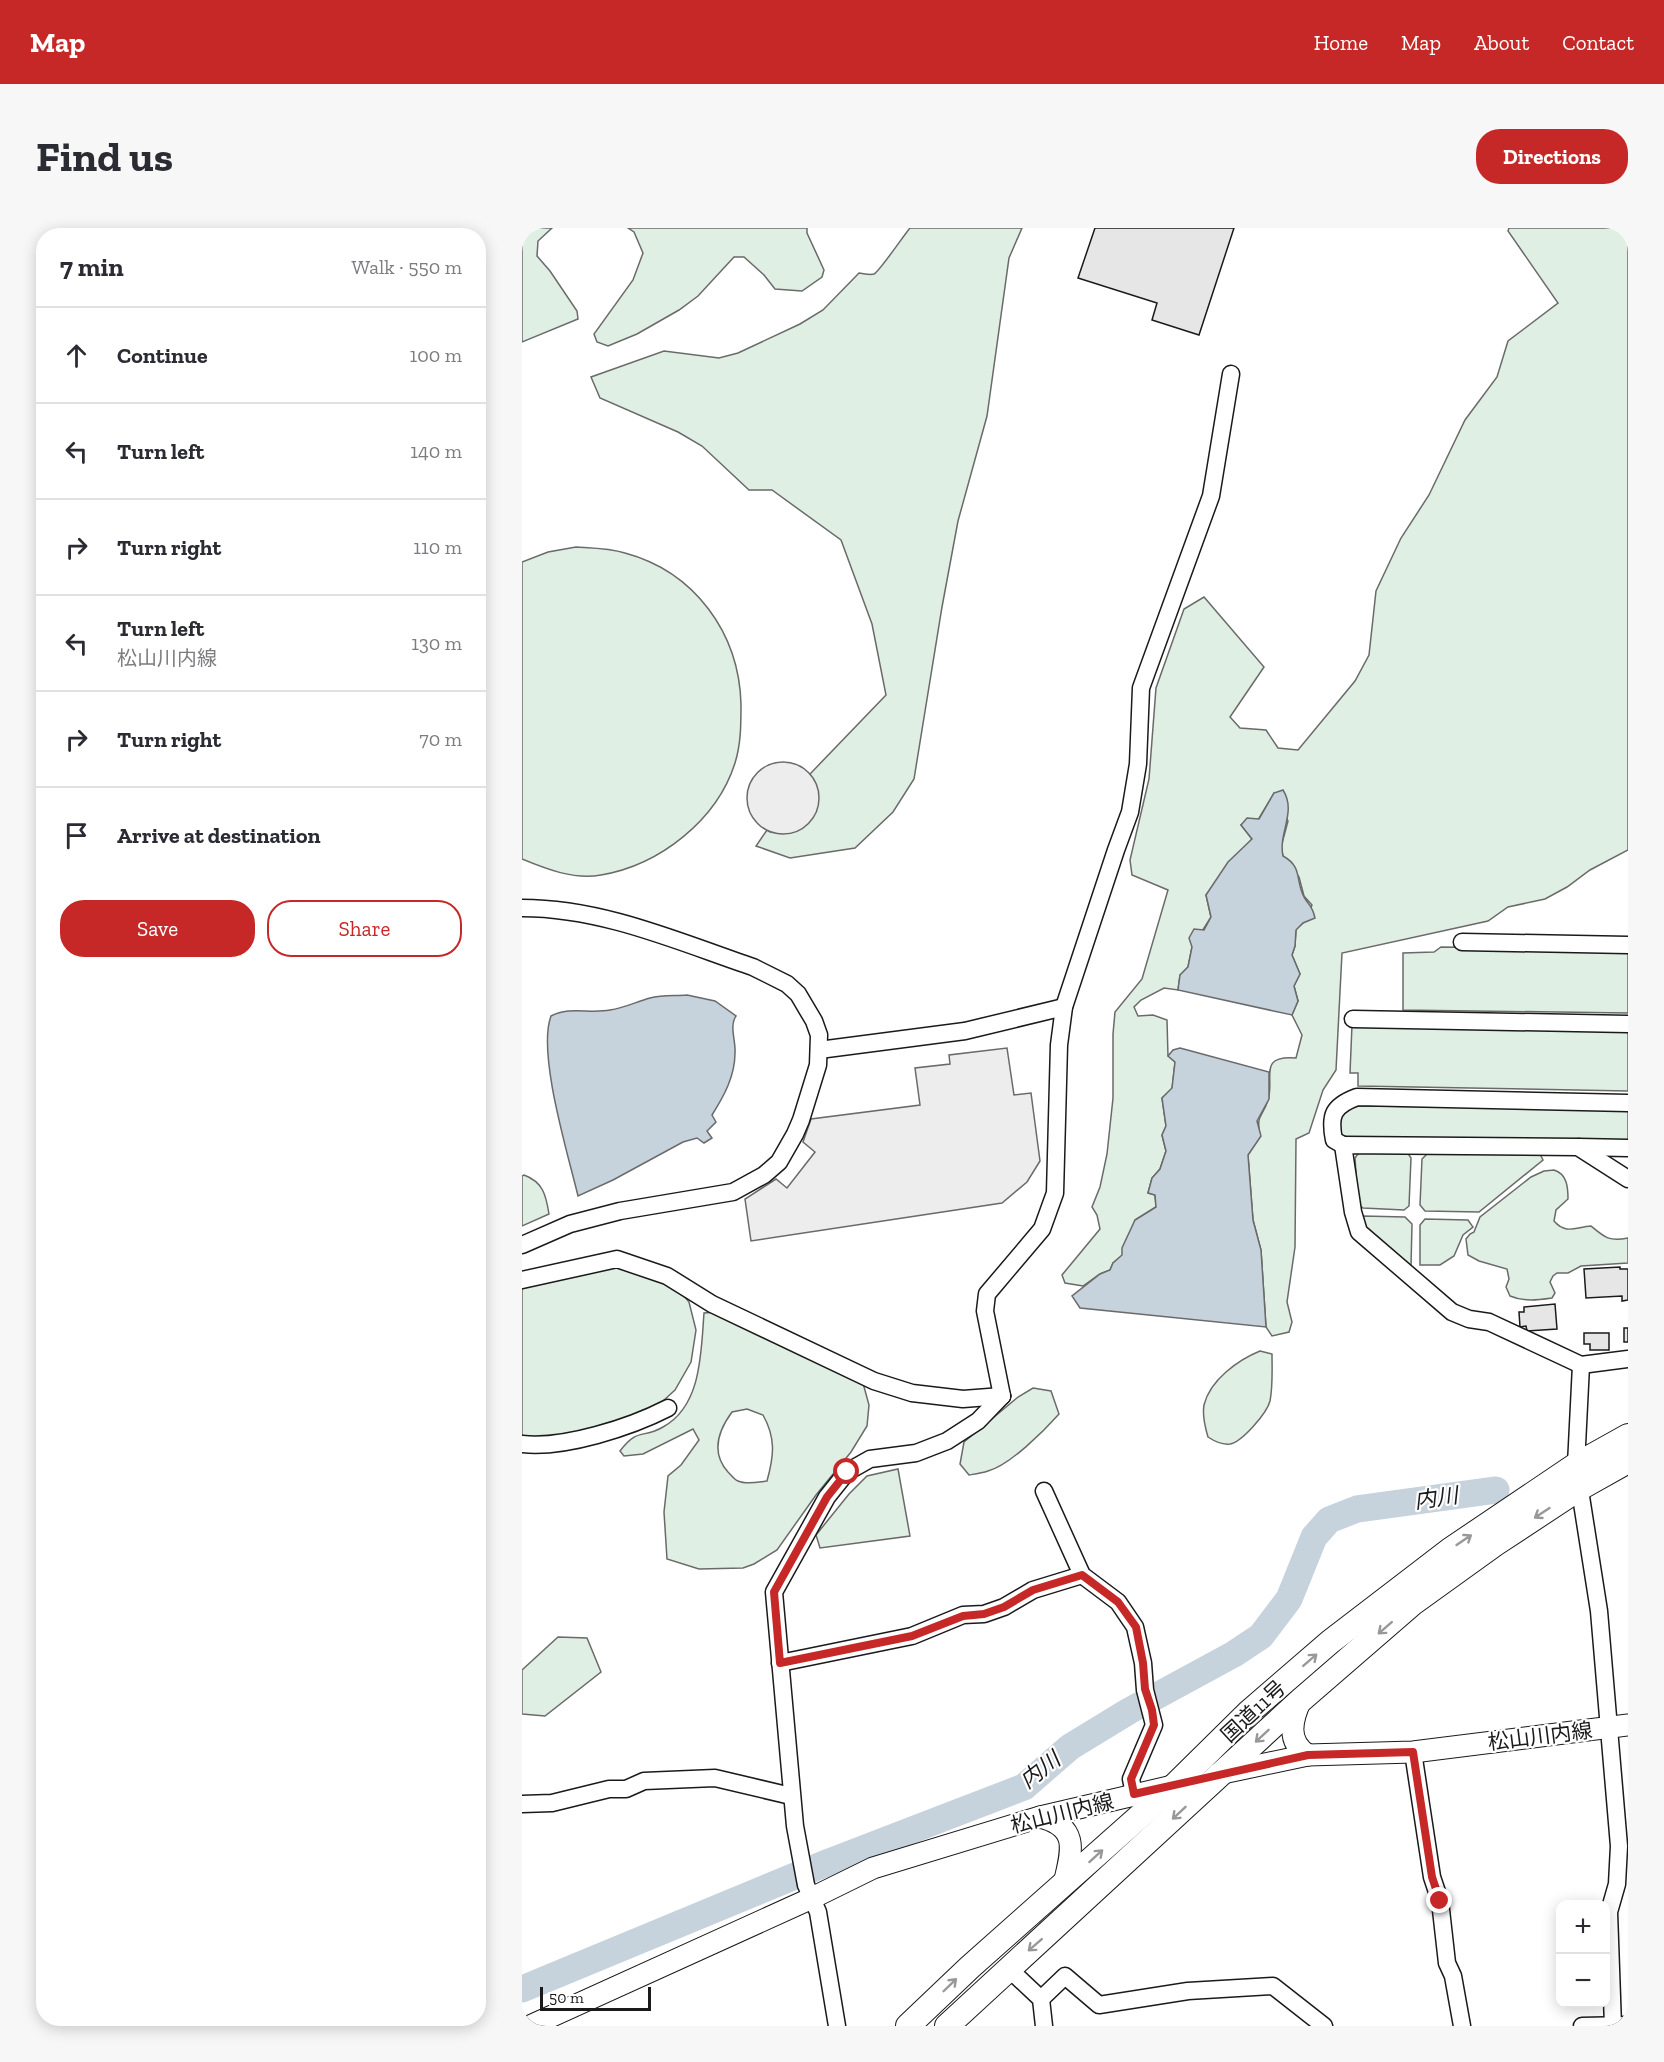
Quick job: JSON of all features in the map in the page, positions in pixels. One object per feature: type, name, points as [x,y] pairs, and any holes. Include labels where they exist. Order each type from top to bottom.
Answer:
[{"type":"highway","name":"国道11号","points":[[947,2026],[1302,1700],[1413,1603],[1495,1544],[1628,1436]]},
{"type":"highway","name":"国道11号","points":[[908,2026],[970,1967],[1175,1785],[1250,1712],[1330,1642],[1450,1550],[1578,1476],[1628,1461]]},
{"type":"main road","points":[[1302,1700],[1294,1718],[1292,1734],[1296,1744],[1308,1755]]},
{"type":"main road","name":"松山川内線","points":[[530,2026],[809,1891],[873,1868],[1040,1817],[1222,1773],[1308,1755],[1413,1752],[1618,1726]]},
{"type":"main road","points":[[1040,1817],[1053,1820],[1064,1829],[1070,1838],[1072,1848],[1064,1884]]},
{"type":"street","points":[[1002,1396],[985,1311],[987,1294],[1042,1229],[1055,1193],[1059,1045],[1064,1007],[1130,812],[1138,764],[1141,688],[1211,496],[1231,374]]},
{"type":"street","points":[[522,908],[565,911],[610,919],[732,960],[772,976],[787,984],[808,1008],[819,1035],[819,1050],[812,1084],[795,1134],[779,1162],[764,1175],[733,1192],[600,1216],[570,1224],[522,1245]]},
{"type":"street","points":[[1462,942],[1628,945]]},
{"type":"street","points":[[819,1050],[965,1031],[1064,1007]]},
{"type":"street","points":[[1353,1019],[1628,1024]]},
{"type":"street","points":[[1628,1103],[1357,1097],[1343,1102],[1334,1111],[1331,1124],[1334,1140],[1343,1144],[1628,1148]]},
{"type":"street","points":[[1343,1144],[1353,1212],[1359,1232],[1452,1312],[1469,1319],[1489,1322],[1581,1365],[1628,1359]]},
{"type":"street","points":[[1578,1147],[1628,1179]]},
{"type":"street","points":[[522,1280],[617,1259],[667,1275],[712,1304],[874,1381],[912,1393],[963,1399],[1002,1396]]},
{"type":"street","points":[[1581,1365],[1578,1476],[1582,1513],[1618,1726],[1619,1846],[1622,1883],[1609,1912],[1618,2025],[1582,2026]]},
{"type":"street","points":[[837,2026],[818,1912],[809,1891],[795,1826],[774,1592],[827,1497],[847,1472],[870,1460],[916,1453],[947,1441],[978,1421],[1002,1396]]},
{"type":"street","points":[[522,1444],[539,1445],[571,1441],[645,1420],[668,1408]]},
{"type":"street","points":[[1044,1491],[1082,1575],[1118,1602],[1136,1627],[1145,1689],[1154,1725],[1131,1779],[1134,1794]]},
{"type":"street","points":[[780,1663],[912,1636],[963,1616],[984,1614],[1004,1607],[1033,1590],[1082,1575]]},
{"type":"street","points":[[1413,1752],[1432,1877],[1440,1901],[1447,1963],[1453,1976],[1462,2026]]},
{"type":"street","points":[[522,1804],[552,1803],[609,1789],[626,1789],[644,1781],[715,1778],[791,1796]]},
{"type":"street","points":[[1008,1969],[1041,1999],[1044,2026]]},
{"type":"street","points":[[1041,1999],[1065,1976],[1099,2005],[1188,1991],[1273,1986],[1324,2026]]},
{"type":"green space","points":[[522,228],[552,228],[538,241],[537,256],[577,311],[578,319],[522,342]]},
{"type":"green space","points":[[628,228],[807,228],[807,233],[824,270],[822,277],[802,291],[775,289],[764,275],[744,257],[734,257],[698,296],[679,310],[637,334],[608,346],[597,342],[594,334],[633,280],[643,253],[634,232]]},
{"type":"green space","points":[[910,228],[1022,228],[1009,258],[987,416],[958,521],[914,779],[893,812],[855,848],[790,858],[756,846],[767,830],[770,832],[816,785],[810,774],[886,695],[872,624],[841,540],[772,490],[749,490],[702,446],[678,432],[600,398],[591,377],[664,351],[719,358],[738,353],[800,324],[823,310],[859,273],[874,274]]},
{"type":"green space","points":[[1509,228],[1628,228],[1628,850],[1590,870],[1567,887],[1545,899],[1508,907],[1488,921],[1342,953],[1336,1070],[1323,1090],[1309,1133],[1296,1139],[1295,1247],[1287,1302],[1292,1322],[1289,1332],[1272,1336],[1266,1327],[1261,1250],[1253,1220],[1248,1155],[1260,1136],[1259,1120],[1270,1092],[1272,1064],[1284,1058],[1296,1058],[1302,1035],[1292,1015],[1298,1001],[1294,986],[1300,974],[1292,955],[1296,929],[1303,923],[1312,905],[1304,896],[1299,877],[1283,856],[1281,847],[1288,821],[1274,793],[1258,820],[1241,825],[1252,839],[1206,895],[1211,917],[1192,947],[1188,967],[1180,975],[1178,990],[1164,988],[1141,1000],[1134,1007],[1138,1016],[1153,1015],[1167,1020],[1168,1056],[1175,1062],[1172,1089],[1162,1098],[1166,1126],[1162,1135],[1166,1151],[1160,1169],[1152,1178],[1148,1193],[1155,1195],[1156,1207],[1135,1220],[1123,1255],[1113,1263],[1110,1270],[1083,1286],[1065,1283],[1062,1275],[1100,1229],[1097,1215],[1092,1207],[1100,1187],[1107,1154],[1113,1098],[1115,1012],[1142,979],[1168,890],[1132,875],[1130,860],[1149,779],[1156,688],[1184,609],[1204,597],[1264,667],[1230,717],[1240,728],[1266,730],[1278,748],[1298,750],[1355,681],[1369,655],[1376,591],[1401,538],[1429,495],[1465,420],[1497,377],[1508,341],[1558,303],[1508,231]]},
{"type":"green space","points":[[576,547],[613,550],[650,562],[692,590],[722,630],[732,653],[741,704],[740,741],[735,763],[715,803],[700,821],[665,850],[644,861],[623,870],[591,876],[560,873],[522,859],[522,562],[548,552]]},
{"type":"green space","points":[[1441,947],[1628,950],[1628,1013],[1403,1010],[1403,953],[1434,952]]},
{"type":"green space","points":[[1352,1025],[1628,1030],[1628,1091],[1358,1086],[1358,1073],[1350,1073]]},
{"type":"green space","points":[[1351,1106],[1628,1108],[1628,1143],[1338,1138],[1337,1117]]},
{"type":"green space","points":[[1360,1151],[1407,1152],[1411,1158],[1409,1206],[1404,1210],[1363,1208],[1358,1204],[1355,1158]]},
{"type":"green space","points":[[1429,1152],[1540,1154],[1543,1160],[1479,1212],[1425,1211],[1420,1205],[1422,1159]]},
{"type":"green space","points":[[1554,1170],[1564,1178],[1568,1199],[1556,1210],[1554,1221],[1567,1229],[1591,1226],[1607,1238],[1628,1238],[1628,1263],[1581,1266],[1568,1273],[1557,1273],[1550,1282],[1555,1293],[1552,1298],[1531,1300],[1515,1298],[1510,1296],[1506,1287],[1509,1279],[1507,1269],[1479,1261],[1468,1255],[1466,1239],[1474,1232],[1480,1217],[1531,1177],[1544,1171]]},
{"type":"green space","points":[[524,1175],[539,1185],[547,1201],[549,1214],[522,1226],[522,1176]]},
{"type":"green space","points":[[1363,1216],[1405,1217],[1412,1224],[1411,1266],[1362,1225]]},
{"type":"green space","points":[[1425,1219],[1468,1220],[1473,1227],[1463,1235],[1454,1256],[1440,1265],[1420,1265],[1420,1225]]},
{"type":"green space","points":[[619,1263],[679,1290],[689,1302],[696,1330],[691,1362],[675,1390],[645,1412],[571,1434],[522,1439],[522,1285]]},
{"type":"green space","points":[[716,1312],[863,1383],[869,1405],[867,1426],[851,1452],[816,1495],[777,1550],[743,1568],[699,1569],[667,1559],[664,1512],[668,1476],[681,1465],[699,1440],[693,1429],[643,1454],[624,1456],[620,1451],[636,1436],[663,1427],[676,1418],[685,1406],[697,1376],[704,1313]],"holes":[[[747,1409],[763,1415],[772,1439],[771,1463],[767,1481],[749,1483],[738,1481],[728,1472],[719,1457],[720,1434],[732,1412]]]},
{"type":"green space","points":[[1260,1351],[1272,1354],[1272,1389],[1268,1406],[1253,1426],[1235,1442],[1224,1444],[1213,1440],[1208,1437],[1205,1425],[1204,1405],[1207,1396],[1212,1387],[1234,1365]]},
{"type":"green space","points":[[1033,1388],[1051,1391],[1059,1414],[1036,1438],[1006,1462],[997,1468],[969,1475],[960,1464],[964,1442],[1018,1397]]},
{"type":"green space","points":[[898,1469],[910,1536],[820,1548],[816,1535],[849,1494],[867,1476]]},
{"type":"green space","points":[[558,1637],[587,1638],[601,1672],[545,1716],[522,1714],[522,1670]]},
{"type":"shaded area","points":[[783,762],[803,768],[813,778],[819,798],[813,818],[803,828],[783,834],[763,828],[753,818],[747,798],[753,778],[763,768]]},
{"type":"shaded area","points":[[1283,790],[1287,798],[1288,814],[1282,847],[1283,856],[1296,869],[1301,891],[1312,908],[1315,918],[1303,923],[1296,930],[1292,955],[1300,974],[1294,986],[1298,1001],[1292,1015],[1178,990],[1180,975],[1188,967],[1192,947],[1189,938],[1194,929],[1204,930],[1211,917],[1206,895],[1228,862],[1252,839],[1241,825],[1247,818],[1259,819],[1274,793]]},
{"type":"shaded area","points":[[687,995],[715,1001],[736,1016],[733,1024],[735,1061],[725,1093],[712,1115],[716,1122],[707,1131],[712,1138],[704,1143],[697,1138],[683,1142],[578,1196],[561,1130],[551,1078],[548,1033],[551,1016],[565,1011],[610,1010],[655,997]]},
{"type":"shaded area","points":[[1007,1048],[1014,1095],[1031,1093],[1040,1161],[1027,1182],[1002,1203],[751,1241],[745,1199],[776,1179],[787,1188],[815,1152],[803,1142],[811,1119],[920,1105],[915,1068],[950,1064],[949,1055]]},
{"type":"shaded area","points":[[1180,1048],[1269,1072],[1269,1099],[1257,1121],[1261,1136],[1248,1155],[1253,1220],[1261,1250],[1266,1327],[1080,1308],[1072,1296],[1100,1274],[1110,1270],[1113,1263],[1122,1255],[1122,1248],[1135,1220],[1156,1207],[1155,1195],[1148,1193],[1152,1178],[1160,1169],[1166,1151],[1162,1135],[1166,1126],[1162,1098],[1172,1088],[1175,1062],[1168,1056],[1173,1050]]},
{"type":"building","points":[[1095,228],[1234,228],[1199,335],[1152,320],[1157,303],[1078,278]]},
{"type":"building","points":[[1620,1267],[1620,1269],[1628,1269],[1628,1300],[1622,1301],[1622,1296],[1586,1298],[1584,1269]]},
{"type":"building","points":[[1555,1304],[1557,1329],[1527,1331],[1526,1326],[1520,1327],[1519,1312],[1524,1312],[1524,1307]]},
{"type":"building","points":[[1624,1328],[1628,1328],[1628,1342],[1624,1342]]},
{"type":"building","points":[[1584,1333],[1609,1333],[1609,1350],[1590,1350],[1590,1344],[1584,1344]]},
{"type":"waterway","name":"内川","points":[[522,1989],[829,1862],[1024,1787],[1070,1747],[1129,1711],[1234,1654],[1261,1636],[1289,1599],[1314,1537],[1329,1520],[1357,1509],[1496,1490]]},
{"type":"route","points":[[847,1472],[827,1497],[774,1592],[780,1663],[912,1636],[963,1616],[984,1614],[1004,1607],[1033,1590],[1082,1575],[1118,1602],[1136,1627],[1145,1689],[1154,1725],[1131,1779],[1134,1794],[1308,1755],[1413,1752],[1432,1877],[1440,1901]]}]
